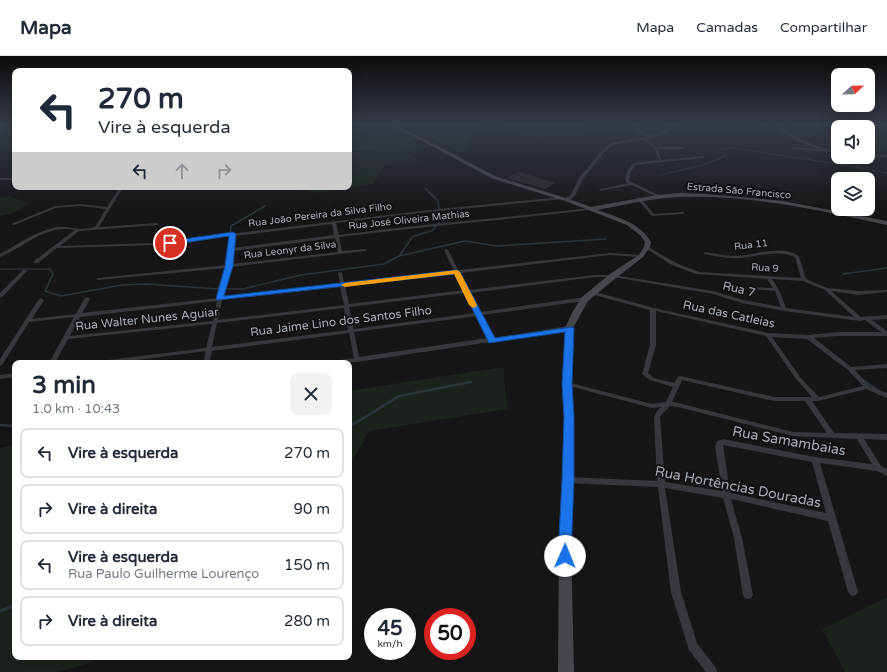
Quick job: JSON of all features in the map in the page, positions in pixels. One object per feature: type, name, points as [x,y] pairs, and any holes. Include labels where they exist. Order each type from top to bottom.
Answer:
[{"type":"main road","points":[[447,153],[493,177],[565,199],[615,218],[638,229],[648,242],[647,247],[641,256],[613,276],[585,300],[569,328],[567,384],[569,417],[568,480],[565,542],[566,672]]},
{"type":"main road","name":"Estrada São Francisco","points":[[590,209],[658,196],[700,196],[777,202],[887,222]]},
{"type":"street","points":[[565,199],[572,195],[581,179],[602,153]]},
{"type":"street","points":[[657,153],[661,161]]},
{"type":"street","points":[[875,155],[887,156]]},
{"type":"street","points":[[658,196],[627,181],[629,172],[634,164],[703,157]]},
{"type":"street","points":[[0,179],[12,179]]},
{"type":"street","points":[[601,190],[632,184]]},
{"type":"street","points":[[96,228],[119,190]]},
{"type":"street","name":"Rua João Pereira da Silva Filho","points":[[56,247],[155,244],[429,211],[565,199]]},
{"type":"street","points":[[639,200],[653,215],[683,213]]},
{"type":"street","points":[[13,224],[55,207],[80,205],[107,208]]},
{"type":"street","name":"Rua José Oliveira Mathias","points":[[231,250],[393,229],[533,216],[590,209]]},
{"type":"street","points":[[334,223],[338,236],[340,252]]},
{"type":"street","points":[[0,256],[50,229],[72,228],[78,230],[156,224]]},
{"type":"street","points":[[36,262],[78,230]]},
{"type":"street","points":[[206,360],[214,322],[229,266],[233,234]]},
{"type":"street","name":"Rua 9","points":[[647,247],[674,264],[698,273],[804,280],[826,289],[858,293],[887,291]]},
{"type":"street","name":"Rua Leonyr da Silva","points":[[98,279],[229,266],[365,250]]},
{"type":"street","points":[[446,250],[492,341]]},
{"type":"street","name":"Rua 11","points":[[706,253],[736,257],[772,252],[793,254],[797,256],[804,280]]},
{"type":"street","points":[[28,320],[610,254],[641,256]]},
{"type":"street","points":[[0,296],[25,271]]},
{"type":"street","points":[[340,273],[357,360]]},
{"type":"street","name":"Rua Walter Nunes Aguiar","points":[[65,338],[214,322],[595,276],[613,276]]},
{"type":"street","name":"Rua 7","points":[[613,276],[698,291],[784,309],[863,318],[887,317]]},
{"type":"street","points":[[768,277],[777,290],[784,309]]},
{"type":"street","points":[[753,288],[777,290]]},
{"type":"street","points":[[826,289],[863,318],[887,334]]},
{"type":"street","name":"Rua das Catleias","points":[[592,293],[653,309],[768,335],[809,337],[837,334],[887,334]]},
{"type":"street","points":[[54,360],[87,299]]},
{"type":"street","points":[[0,364],[41,300]]},
{"type":"street","name":"Rua Jaime Lino dos Santos Filho","points":[[122,360],[585,300]]},
{"type":"street","points":[[653,309],[653,346],[645,374],[652,378],[774,399],[818,399],[867,387]]},
{"type":"street","points":[[352,361],[492,341],[569,328]]},
{"type":"street","points":[[768,335],[798,378],[818,399]]},
{"type":"street","points":[[809,337],[850,369],[867,387],[887,396]]},
{"type":"street","points":[[850,369],[887,366]]},
{"type":"street","points":[[0,377],[12,375]]},
{"type":"street","points":[[678,382],[668,404],[658,413],[657,417],[661,484],[676,592],[693,646],[712,672]]},
{"type":"street","points":[[567,384],[652,406],[678,404],[794,434],[887,437]]},
{"type":"street","points":[[807,399],[832,436]]},
{"type":"street","points":[[859,436],[878,468]]},
{"type":"street","name":"Rua Samambaias","points":[[748,595],[738,538],[726,495],[719,446],[720,443],[723,442],[814,460],[878,468],[887,473]]},
{"type":"street","points":[[814,460],[853,592]]},
{"type":"street","name":"Rua Hortências Douradas","points":[[568,480],[661,484],[726,495],[832,518]]},
{"type":"shaded area","points":[[352,153],[407,153],[420,163],[385,165],[373,184],[352,187]]},
{"type":"shaded area","points":[[302,190],[336,190],[317,193]]},
{"type":"shaded area","points":[[10,196],[30,204],[11,214],[0,216],[0,198]]},
{"type":"shaded area","points":[[503,367],[507,409],[369,431],[352,462],[352,391]]},
{"type":"shaded area","points":[[12,446],[12,660],[98,660],[59,672],[0,672],[0,448]]},
{"type":"shaded area","points":[[887,597],[887,672],[845,672],[822,629]]},
{"type":"building","points":[[519,172],[556,183],[545,189],[506,178]]},
{"type":"waterway","points":[[661,175],[703,165],[726,156],[723,153]]},
{"type":"waterway","points":[[763,153],[887,173]]},
{"type":"waterway","points":[[400,255],[413,236],[432,231],[440,221],[438,201],[425,188]]},
{"type":"waterway","points":[[218,289],[226,266],[231,226],[265,206]]},
{"type":"waterway","points":[[218,289],[243,289],[301,275],[384,264],[399,256],[465,241],[497,246],[606,239]]},
{"type":"waterway","points":[[843,274],[887,268]]},
{"type":"waterway","points":[[0,269],[50,269],[53,274],[45,291],[61,296],[122,285],[146,284],[218,289]]},
{"type":"waterway","points":[[807,338],[838,362]]},
{"type":"waterway","points":[[863,380],[877,390]]},
{"type":"waterway","points":[[352,425],[399,396],[471,382]]},
{"type":"waterway","points":[[0,425],[12,426]]},
{"type":"waterway","points":[[0,611],[12,606]]},
{"type":"slow traffic","points":[[345,285],[457,272],[473,305]]},
{"type":"route","points":[[170,243],[233,234],[229,266],[220,299],[457,272],[492,341],[569,328],[567,384],[569,417],[568,480],[565,556]]}]
